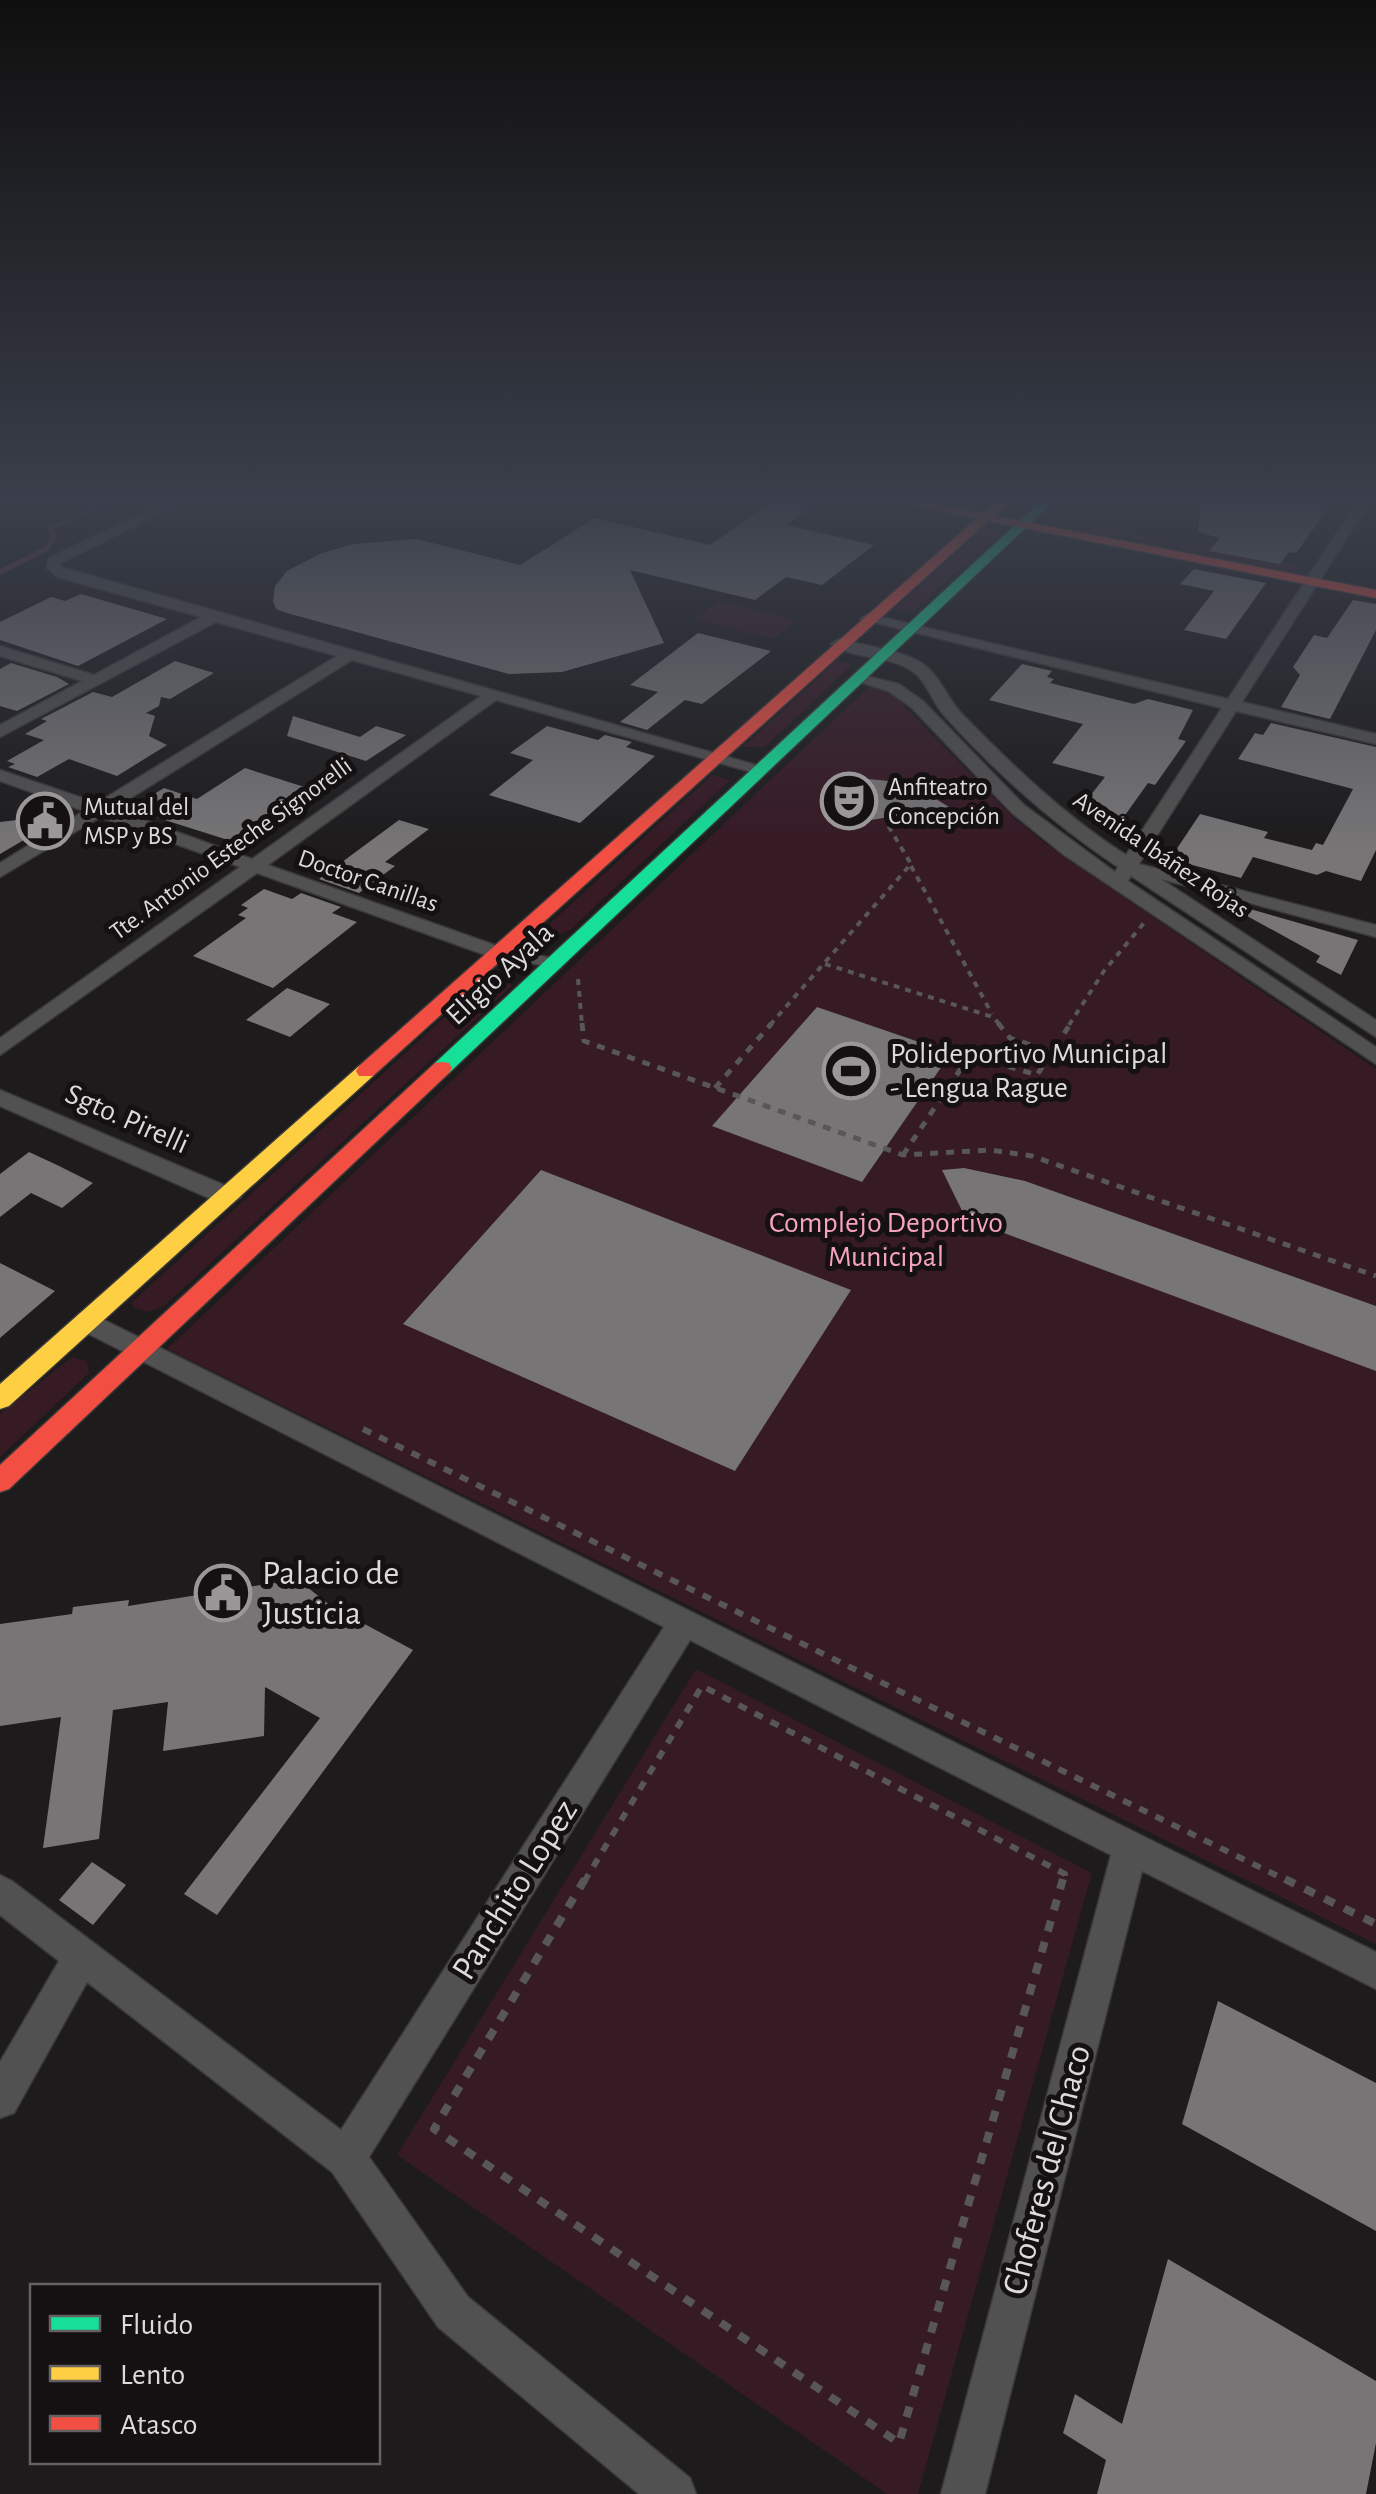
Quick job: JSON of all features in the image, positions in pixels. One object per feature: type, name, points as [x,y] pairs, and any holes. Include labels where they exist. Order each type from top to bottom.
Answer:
[{"type":"street","points":[[207,615],[346,657],[761,769]]},
{"type":"street","name":"Eligio Ayala","points":[[0,1399],[873,615]]},
{"type":"street","name":"Eligio Ayala","points":[[0,1481],[559,975],[761,769],[926,615]]},
{"type":"street","points":[[1289,615],[1123,872],[1376,931]]},
{"type":"street","points":[[0,732],[213,617]]},
{"type":"street","points":[[868,620],[1376,738]]},
{"type":"street","name":"Avenida Ibáñez Rojas","points":[[839,644],[899,657],[926,674],[946,707],[1020,782],[1123,872],[1376,1057]]},
{"type":"street","points":[[0,651],[94,680]]},
{"type":"street","points":[[0,872],[346,657]]},
{"type":"street","name":"Avenida Ibáñez Rojas","points":[[858,678],[893,688],[917,704],[1018,809],[1071,851],[1123,872],[1376,1030]]},
{"type":"street","name":"Tte. Antonio Esteche Signorelli","points":[[0,1048],[494,694]]},
{"type":"street","name":"Doctor Canillas","points":[[0,775],[559,975]]},
{"type":"street","name":"Sgto. Pirelli","points":[[0,1097],[229,1197]]},
{"type":"street","points":[[88,1322],[1376,1971]]},
{"type":"street","name":"Panchito Lopez","points":[[346,2158],[684,1622]]},
{"type":"street","name":"Choferes del Chaco","points":[[963,2494],[1131,1846]]},
{"type":"street","points":[[0,1893],[346,2158],[453,2312],[674,2494]]},
{"type":"street","points":[[0,2098],[82,1956]]},
{"type":"path","points":[[886,822],[993,1017],[1010,1038],[1052,1052]]},
{"type":"path","points":[[715,1088],[911,864]]},
{"type":"path","points":[[903,1155],[970,1055],[1037,1076],[1104,971],[1148,919],[1155,924]]},
{"type":"path","points":[[825,964],[993,1017]]},
{"type":"path","points":[[559,975],[578,972],[584,1041],[903,1155],[990,1150],[1032,1156],[1376,1276]]},
{"type":"path","points":[[354,1425],[1376,1924]]},
{"type":"path","points":[[702,1686],[1065,1874],[899,2443],[434,2129],[702,1686]]},
{"type":"green space","points":[[700,615],[777,615],[796,620],[773,639],[695,619]]},
{"type":"green space","points":[[838,660],[852,665],[765,747],[743,747]]},
{"type":"green space","name":"Complejo Deportivo Municipal","points":[[870,686],[885,688],[1016,820],[1050,847],[1376,1069],[1376,1944],[167,1349]]},
{"type":"green space","points":[[712,775],[730,780],[570,930],[558,935],[547,931],[546,927]]},
{"type":"green space","points":[[503,976],[512,986],[165,1305],[149,1312],[134,1308],[131,1303],[489,977]]},
{"type":"green space","points":[[72,1357],[87,1361],[89,1373],[0,1457],[0,1414]]},
{"type":"green space","points":[[696,1669],[1092,1873],[918,2494],[887,2494],[397,2155]]},
{"type":"building","points":[[13,615],[155,615],[167,619],[78,666],[0,640],[0,622]]},
{"type":"building","points":[[296,615],[651,615],[664,643],[562,672],[509,674]]},
{"type":"building","points":[[1195,615],[1243,615],[1226,639],[1184,630]]},
{"type":"building","points":[[1342,615],[1376,615],[1376,630],[1330,719],[1281,707],[1300,675],[1293,667],[1314,635],[1327,638]]},
{"type":"building","points":[[698,633],[771,651],[702,704],[685,700],[647,730],[620,722],[658,692],[630,685]]},
{"type":"building","points":[[175,661],[214,673],[170,699],[161,697],[159,706],[146,713],[155,716],[149,736],[167,745],[117,776],[69,759],[37,777],[8,767],[15,764],[7,761],[44,740],[25,734],[47,721],[41,719],[93,692],[112,697]]},
{"type":"building","points":[[11,663],[69,684],[17,711],[0,706],[0,669]]},
{"type":"building","points":[[1022,664],[1052,671],[1047,677],[1054,679],[1050,683],[1134,704],[1148,699],[1193,710],[1178,739],[1186,741],[1155,785],[1148,783],[1123,818],[1082,806],[1105,777],[1052,763],[1083,724],[989,700]]},
{"type":"building","points":[[293,716],[360,737],[376,726],[406,735],[366,761],[287,736]]},
{"type":"building","points":[[1271,723],[1376,747],[1376,850],[1361,881],[1326,871],[1317,875],[1253,857],[1241,878],[1170,859],[1200,814],[1268,832],[1264,838],[1312,850],[1316,843],[1323,845],[1353,789],[1238,759],[1255,733],[1263,735]]},
{"type":"building","points":[[547,726],[598,740],[605,735],[632,742],[626,747],[655,756],[580,823],[489,795],[533,760],[510,753]]},
{"type":"building","points":[[245,768],[317,791],[247,846],[130,809],[164,788],[197,799]]},
{"type":"building","name":"Anfiteatro Concepción","points":[[868,779],[910,783],[949,807],[847,824],[834,813],[832,799],[844,786]]},
{"type":"building","points":[[68,814],[0,854],[0,822]]},
{"type":"building","points":[[399,820],[429,829],[385,862],[395,866],[359,893],[319,879]]},
{"type":"building","points":[[264,889],[292,899],[301,893],[341,907],[332,913],[357,922],[273,988],[193,956],[246,918],[238,915],[248,908],[241,905]]},
{"type":"building","points":[[1250,909],[1358,940],[1341,975],[1316,962],[1320,956],[1247,916]]},
{"type":"building","points":[[287,988],[330,1004],[290,1037],[246,1020]]},
{"type":"building","name":"Polideportivo Municipal - Lengua Rague","points":[[817,1007],[951,1053],[862,1182],[712,1126]]},
{"type":"building","points":[[29,1152],[93,1183],[62,1208],[31,1193],[0,1217],[0,1174]]},
{"type":"building","points":[[964,1168],[1025,1181],[1376,1306],[1376,1371],[996,1230],[970,1227],[942,1170]]},
{"type":"building","points":[[541,1170],[851,1290],[735,1471],[403,1324]]},
{"type":"building","points":[[0,1263],[55,1291],[0,1338]]},
{"type":"building","points":[[273,1583],[307,1587],[331,1606],[413,1650],[217,1915],[184,1894],[320,1718],[265,1687],[264,1736],[163,1751],[168,1702],[113,1710],[99,1839],[43,1848],[61,1717],[0,1726],[0,1624],[72,1614],[73,1607],[129,1600],[128,1606]]},
{"type":"building","points":[[92,1862],[126,1885],[93,1925],[59,1900]]},
{"type":"building","points":[[1218,2001],[1376,2083],[1376,2231],[1182,2124]]},
{"type":"building","points":[[1168,2259],[1376,2381],[1376,2443],[1366,2494],[1097,2494],[1106,2460],[1063,2433],[1075,2394],[1122,2424]]},
{"type":"traffic: fast","points":[[442,1068],[926,615]]},
{"type":"traffic: slow","points":[[0,1399],[366,1071]]},
{"type":"traffic: jam","points":[[366,1071],[876,615]]},
{"type":"traffic: jam","points":[[0,1481],[442,1068]]},
{"type":"place","name":"Anfiteatro Concepción","points":[[849,801]]},
{"type":"place","name":"Mutual del MSP y BS","points":[[45,821]]},
{"type":"place","name":"Polideportivo Municipal - Lengua Rague","points":[[851,1071]]},
{"type":"place","name":"Palacio de Justicia","points":[[223,1593]]}]
